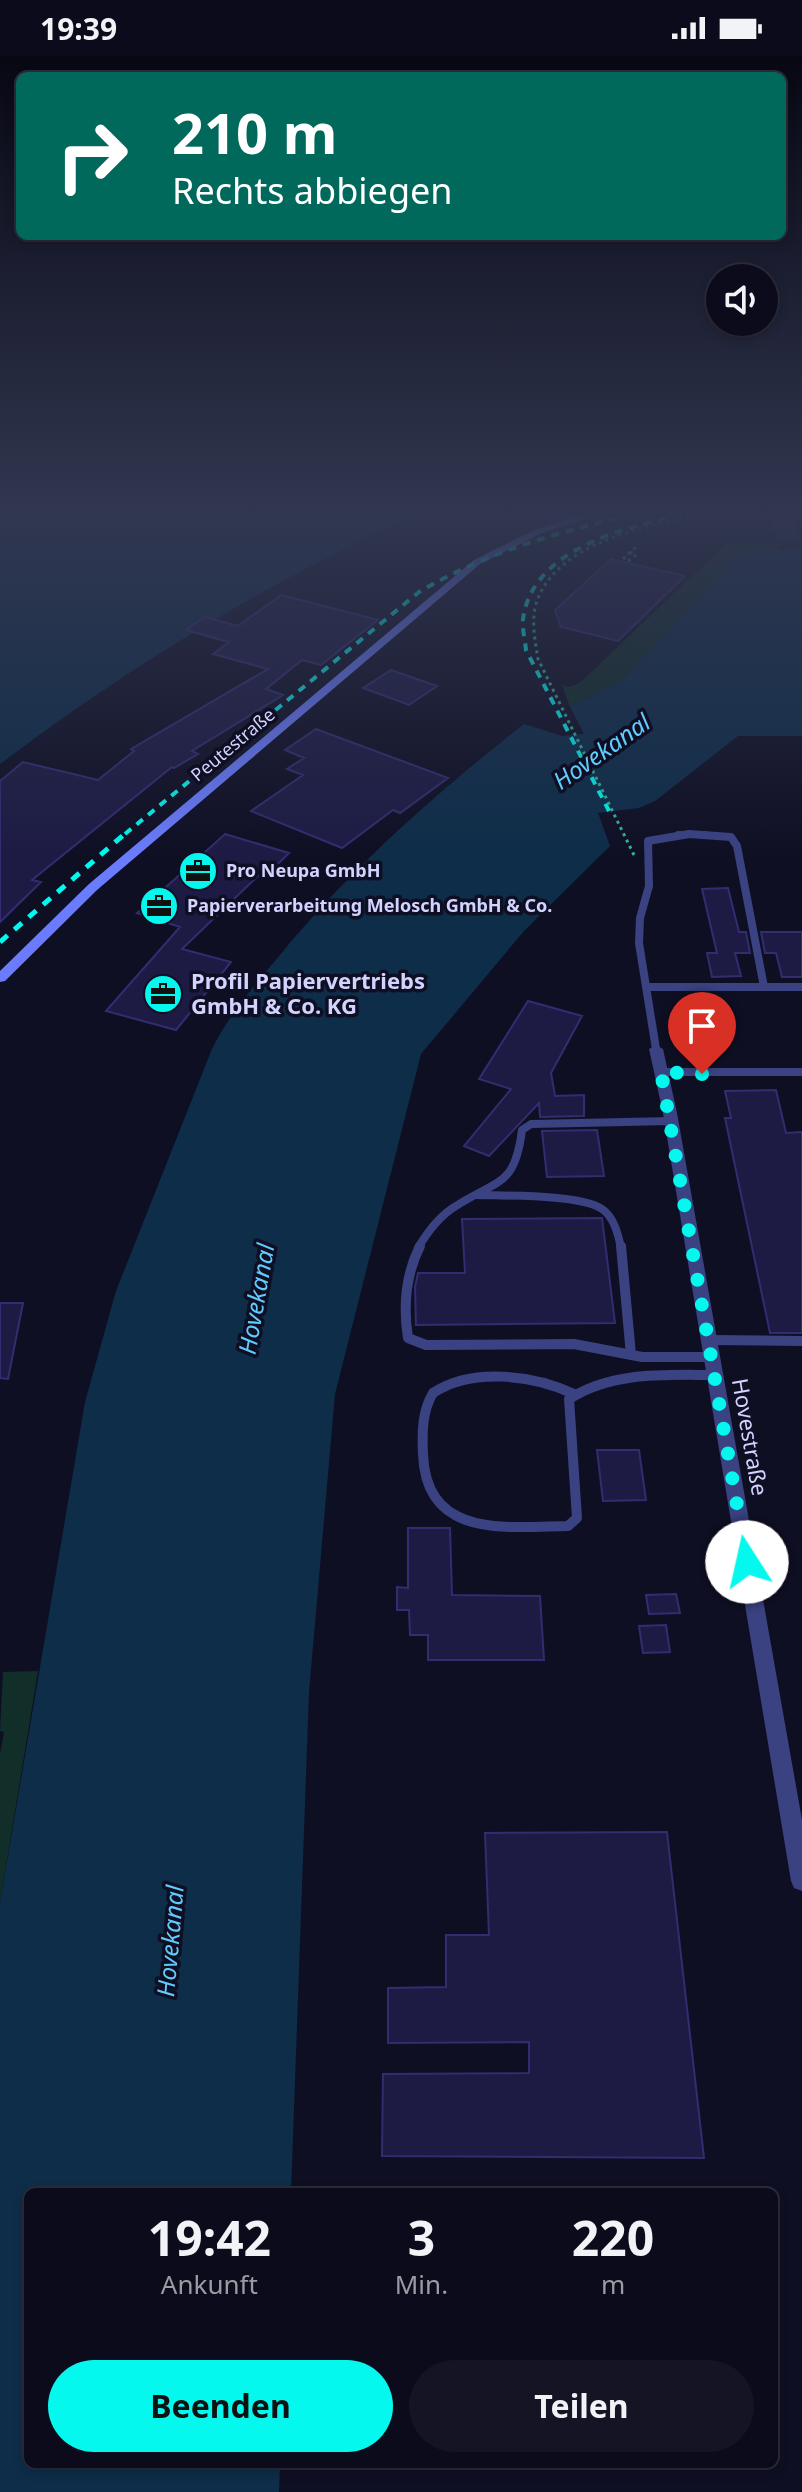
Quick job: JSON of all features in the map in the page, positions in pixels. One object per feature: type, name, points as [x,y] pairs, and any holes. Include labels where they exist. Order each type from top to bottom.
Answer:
[{"type":"street","name":"Peutestraße","points":[[0,978],[93,887],[397,630]]},
{"type":"street","name":"Hovestraße","points":[[656,1049],[795,1803],[802,1881]]},
{"type":"lane","points":[[656,1049],[639,943],[640,918],[649,886],[648,841],[664,835],[731,837],[737,846],[764,987]]},
{"type":"lane","points":[[646,987],[802,987]]},
{"type":"lane","points":[[661,1072],[802,1072]]},
{"type":"lane","points":[[671,1121],[531,1124],[522,1130],[519,1155],[510,1173],[452,1208],[429,1229],[412,1254],[404,1320],[408,1338],[426,1345],[574,1344],[631,1355],[712,1358]]},
{"type":"lane","points":[[475,1195],[567,1200],[595,1204],[605,1210],[619,1235],[631,1355]]},
{"type":"lane","points":[[574,1394],[547,1382],[511,1379],[466,1380],[444,1386],[431,1394],[425,1407],[422,1449],[427,1485],[438,1502],[457,1518],[474,1524],[568,1526],[577,1518],[569,1417],[569,1399],[574,1394],[582,1389],[712,1358],[802,1341]]},
{"type":"path","points":[[531,630],[532,641],[574,735],[649,886]]},
{"type":"green space","points":[[636,630],[669,630],[622,680],[570,707],[562,685],[570,687],[582,681]]},
{"type":"green space","points":[[38,1671],[0,1903],[3,1672]]},
{"type":"water","points":[[0,630],[198,630],[99,693],[0,764]]},
{"type":"water","name":"Hovekanal","points":[[669,630],[802,630],[802,736],[738,736],[655,801],[639,808],[598,813],[610,846],[524,931],[421,1054],[335,1394],[309,1692],[291,2188],[24,2188],[24,2468],[280,2468],[279,2492],[0,2492],[0,1903],[85,1402],[116,1291],[212,1049],[261,977],[365,862],[458,777],[524,724],[562,736],[584,734],[570,707],[622,680]]},
{"type":"building","points":[[186,630],[366,630],[321,665],[302,660],[266,689],[283,695],[192,751],[198,754],[172,767],[32,880],[41,882],[0,922],[0,781],[23,762],[98,780],[134,751],[131,749],[268,669],[213,654],[229,642]]},
{"type":"building","points":[[572,630],[630,630],[618,641]]},
{"type":"building","points":[[391,670],[437,686],[409,705],[363,688]]},
{"type":"building","points":[[316,729],[448,778],[400,813],[393,810],[342,848],[251,811],[303,775],[287,769],[304,758],[285,750]]},
{"type":"building","points":[[225,834],[289,853],[264,878],[258,876],[182,949],[231,962],[176,1030],[106,1011],[180,927],[137,913]]},
{"type":"building","points":[[728,888],[739,932],[746,932],[750,953],[735,953],[741,976],[712,977],[707,953],[717,953],[702,889]]},
{"type":"building","points":[[761,932],[802,932],[802,977],[782,977],[776,953],[765,953]]},
{"type":"building","points":[[528,1001],[582,1016],[551,1073],[555,1096],[584,1095],[584,1116],[540,1117],[539,1103],[489,1156],[464,1146],[511,1089],[479,1079]]},
{"type":"building","points":[[776,1090],[786,1133],[802,1132],[802,1333],[770,1333],[725,1118],[731,1118],[725,1091]]},
{"type":"building","points":[[597,1130],[604,1176],[547,1177],[542,1131]]},
{"type":"building","points":[[602,1218],[615,1323],[416,1325],[415,1287],[418,1273],[465,1273],[462,1219]]},
{"type":"building","points":[[0,1303],[23,1303],[8,1379],[0,1378]]},
{"type":"building","points":[[597,1450],[639,1450],[646,1500],[603,1501]]},
{"type":"building","points":[[408,1528],[450,1528],[452,1595],[540,1596],[544,1660],[428,1660],[428,1635],[410,1635],[409,1610],[397,1610],[397,1587],[408,1588]]},
{"type":"building","points":[[676,1594],[680,1613],[649,1614],[646,1595]]},
{"type":"building","points":[[666,1625],[670,1652],[643,1653],[639,1626]]},
{"type":"building","points":[[667,1832],[704,2158],[382,2156],[383,2074],[529,2073],[529,2042],[388,2043],[388,1988],[446,1987],[446,1935],[489,1935],[485,1833]]},
{"type":"railway","points":[[125,834],[373,630]]},
{"type":"railway","points":[[523,630],[526,650],[609,811]]},
{"type":"railway","points":[[0,942],[127,832]]},
{"type":"place","name":"Pro Neupa GmbH","points":[[198,871]]},
{"type":"place","name":"Papierverarbeitung Melosch GmbH & Co.","points":[[159,906]]},
{"type":"place","name":"Profil Papiervertriebs GmbH & Co. KG","points":[[163,994]]},
{"type":"route","points":[[702,1074],[661,1072],[747,1562]]}]
